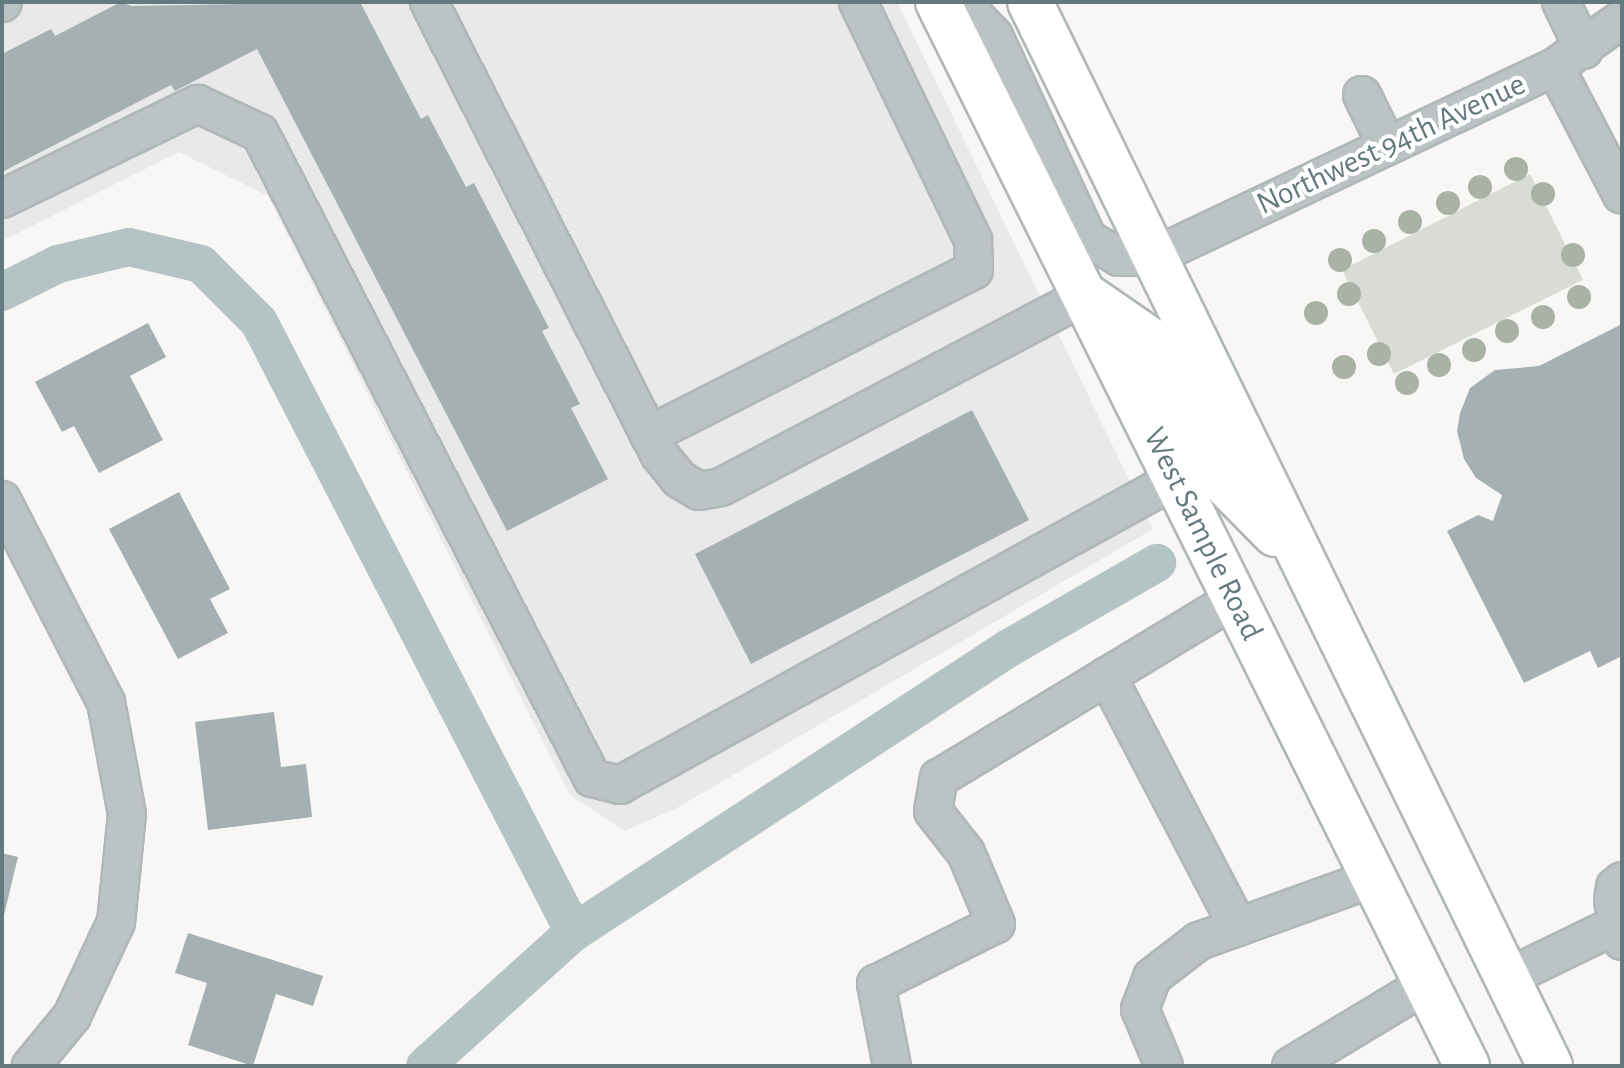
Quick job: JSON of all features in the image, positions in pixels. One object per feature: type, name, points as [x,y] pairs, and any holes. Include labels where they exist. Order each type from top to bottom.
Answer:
[{"type":"main road","name":"West Sample Road","points":[[938,2],[1467,1066]]},
{"type":"main road","points":[[1030,2],[1550,1066]]},
{"type":"main road","points":[[1085,296],[1150,340],[1221,479],[1302,561]]},
{"type":"street","points":[[429,2],[649,435],[679,479],[699,491],[721,487],[1085,296]]},
{"type":"street","points":[[649,435],[974,270],[973,240],[858,2]]},
{"type":"street","points":[[961,2],[994,36],[1088,239],[1119,257],[1153,257]]},
{"type":"street","points":[[1561,2],[1599,43],[1622,195]]},
{"type":"street","name":"Northwest 94th Avenue","points":[[1153,257],[1599,43]]},
{"type":"street","points":[[1362,95],[1387,146]]},
{"type":"street","points":[[2,199],[198,104],[260,133],[592,778],[620,785],[1176,479]]},
{"type":"street","points":[[2,500],[106,702],[127,814],[116,922],[72,1016],[31,1066]]},
{"type":"street","points":[[892,1066],[876,984],[996,924],[966,853],[933,811],[939,778],[1236,598]]},
{"type":"street","points":[[1107,676],[1238,927]]},
{"type":"street","points":[[1164,1066],[1140,1009],[1152,977],[1199,941],[1374,878]]},
{"type":"street","points":[[1507,978],[1618,933],[1615,887],[1622,881]]},
{"type":"street","points":[[1291,1066],[1427,984]]},
{"type":"shaded area","points":[[2,2],[897,2],[1153,529],[677,808],[625,831],[570,795],[268,196],[179,152],[2,241]]},
{"type":"shaded area","points":[[1530,174],[1583,280],[1394,374],[1342,270]]},
{"type":"building","points":[[121,2],[131,6],[360,2],[421,119],[428,115],[466,187],[474,183],[549,328],[542,331],[580,404],[571,408],[608,479],[507,531],[257,49],[175,91],[171,85],[2,172],[2,54],[51,29],[55,36]]},
{"type":"building","points":[[148,323],[166,357],[130,376],[163,440],[99,473],[74,426],[62,432],[35,382]]},
{"type":"building","points":[[1622,324],[1622,656],[1598,668],[1590,651],[1524,683],[1447,531],[1478,515],[1493,521],[1502,495],[1476,478],[1464,459],[1457,431],[1460,413],[1470,388],[1495,370],[1539,366]]},
{"type":"building","points":[[972,410],[1029,520],[751,664],[695,554]]},
{"type":"building","points":[[179,492],[230,589],[210,599],[228,633],[178,659],[109,529]]},
{"type":"building","points":[[274,712],[281,767],[306,764],[312,817],[208,830],[195,722]]},
{"type":"building","points":[[2,853],[18,857],[3,919],[2,919]]},
{"type":"building","points":[[188,933],[323,976],[313,1006],[276,994],[253,1066],[188,1045],[207,983],[175,973]]},
{"type":"waterway","points":[[2,292],[58,264],[129,247],[201,264],[259,322],[574,932]]},
{"type":"waterway","points":[[425,1066],[574,932],[1009,648],[1157,563]]}]
